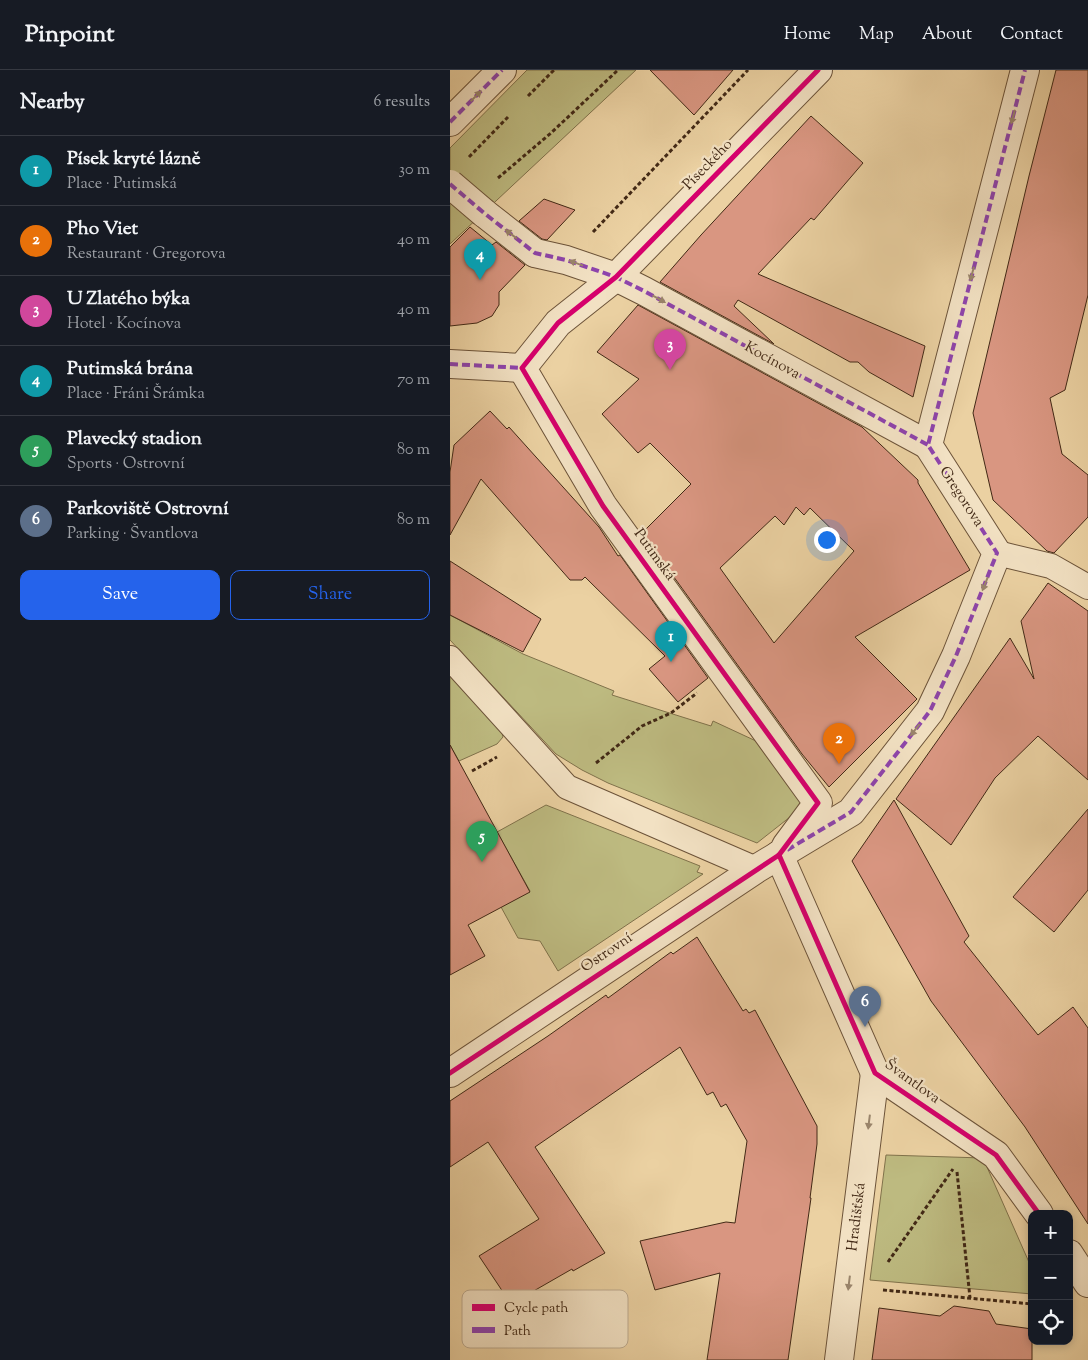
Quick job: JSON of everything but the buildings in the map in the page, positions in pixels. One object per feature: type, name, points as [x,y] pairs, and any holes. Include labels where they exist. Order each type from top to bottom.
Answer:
[{"type":"street","points":[[450,122],[502,70]]},
{"type":"street","name":"Píseckého","points":[[616,277],[818,70]]},
{"type":"street","points":[[928,446],[1025,70]]},
{"type":"street","name":"Kocínova","points":[[450,184],[535,253],[566,260],[616,277],[928,446]]},
{"type":"street","points":[[450,364],[522,368],[558,323],[616,277]]},
{"type":"street","name":"Putimská","points":[[522,368],[603,506],[818,803],[779,855]]},
{"type":"street","name":"Gregorova","points":[[928,446],[997,553]]},
{"type":"street","points":[[779,855],[851,812],[930,711],[956,656],[997,553]]},
{"type":"street","name":"Ostrovní","points":[[450,1073],[779,855]]},
{"type":"street","name":"Švantlova","points":[[779,855],[875,1073],[996,1155],[1036,1210]]},
{"type":"street","name":"Hradišťská","points":[[839,1360],[875,1073]]},
{"type":"street","points":[[1070,1255],[1088,1284]]},
{"type":"lane","points":[[997,553],[1052,566],[1088,587]]},
{"type":"lane","points":[[450,658],[567,787],[756,869]]},
{"type":"path","points":[[527,97],[554,70]]},
{"type":"path","points":[[494,182],[551,133],[618,70]]},
{"type":"path","points":[[566,260],[746,71]]},
{"type":"path","points":[[467,159],[514,111]]},
{"type":"path","points":[[567,787],[642,726],[671,713],[724,673]]},
{"type":"path","points":[[886,1266],[957,1164],[970,1298]]},
{"type":"path","points":[[878,1290],[1028,1304]]},
{"type":"shaded area","points":[[527,70],[636,70],[450,244],[450,148]]},
{"type":"shaded area","points":[[450,615],[523,654],[614,691],[612,695],[711,726],[713,721],[756,741],[804,806],[757,843],[608,783],[582,770],[556,754],[450,640]]},
{"type":"shaded area","points":[[450,671],[500,725],[503,737],[497,744],[459,761],[450,745]]},
{"type":"shaded area","points":[[546,805],[700,866],[697,872],[703,874],[558,971],[540,941],[518,938],[501,907],[530,891],[497,832]]},
{"type":"shaded area","points":[[886,1155],[983,1158],[1028,1260],[1028,1294],[870,1280]]},
{"type":"marked path","points":[[450,122],[502,70]]},
{"type":"marked path","points":[[787,850],[851,812],[930,711],[956,656],[997,553],[928,445],[1025,70]]},
{"type":"marked path","points":[[450,184],[535,253],[566,260],[616,277],[928,445]]},
{"type":"marked path","points":[[450,364],[522,368]]},
{"type":"cycle path","points":[[450,1073],[779,855],[818,803],[603,506],[522,368],[558,323],[616,277],[818,70]]},
{"type":"cycle path","points":[[779,855],[875,1073],[996,1155],[1036,1210]]},
{"type":"place","name":"Putimská brána","points":[[480,280]]},
{"type":"place","name":"U Zlatého býka","points":[[670,370]]},
{"type":"place","name":"Písek kryté lázně","points":[[671,662]]},
{"type":"place","name":"Pho Viet","points":[[839,764]]},
{"type":"place","name":"Plavecký stadion","points":[[482,862]]},
{"type":"place","name":"Parkoviště Ostrovní","points":[[865,1027]]}]
